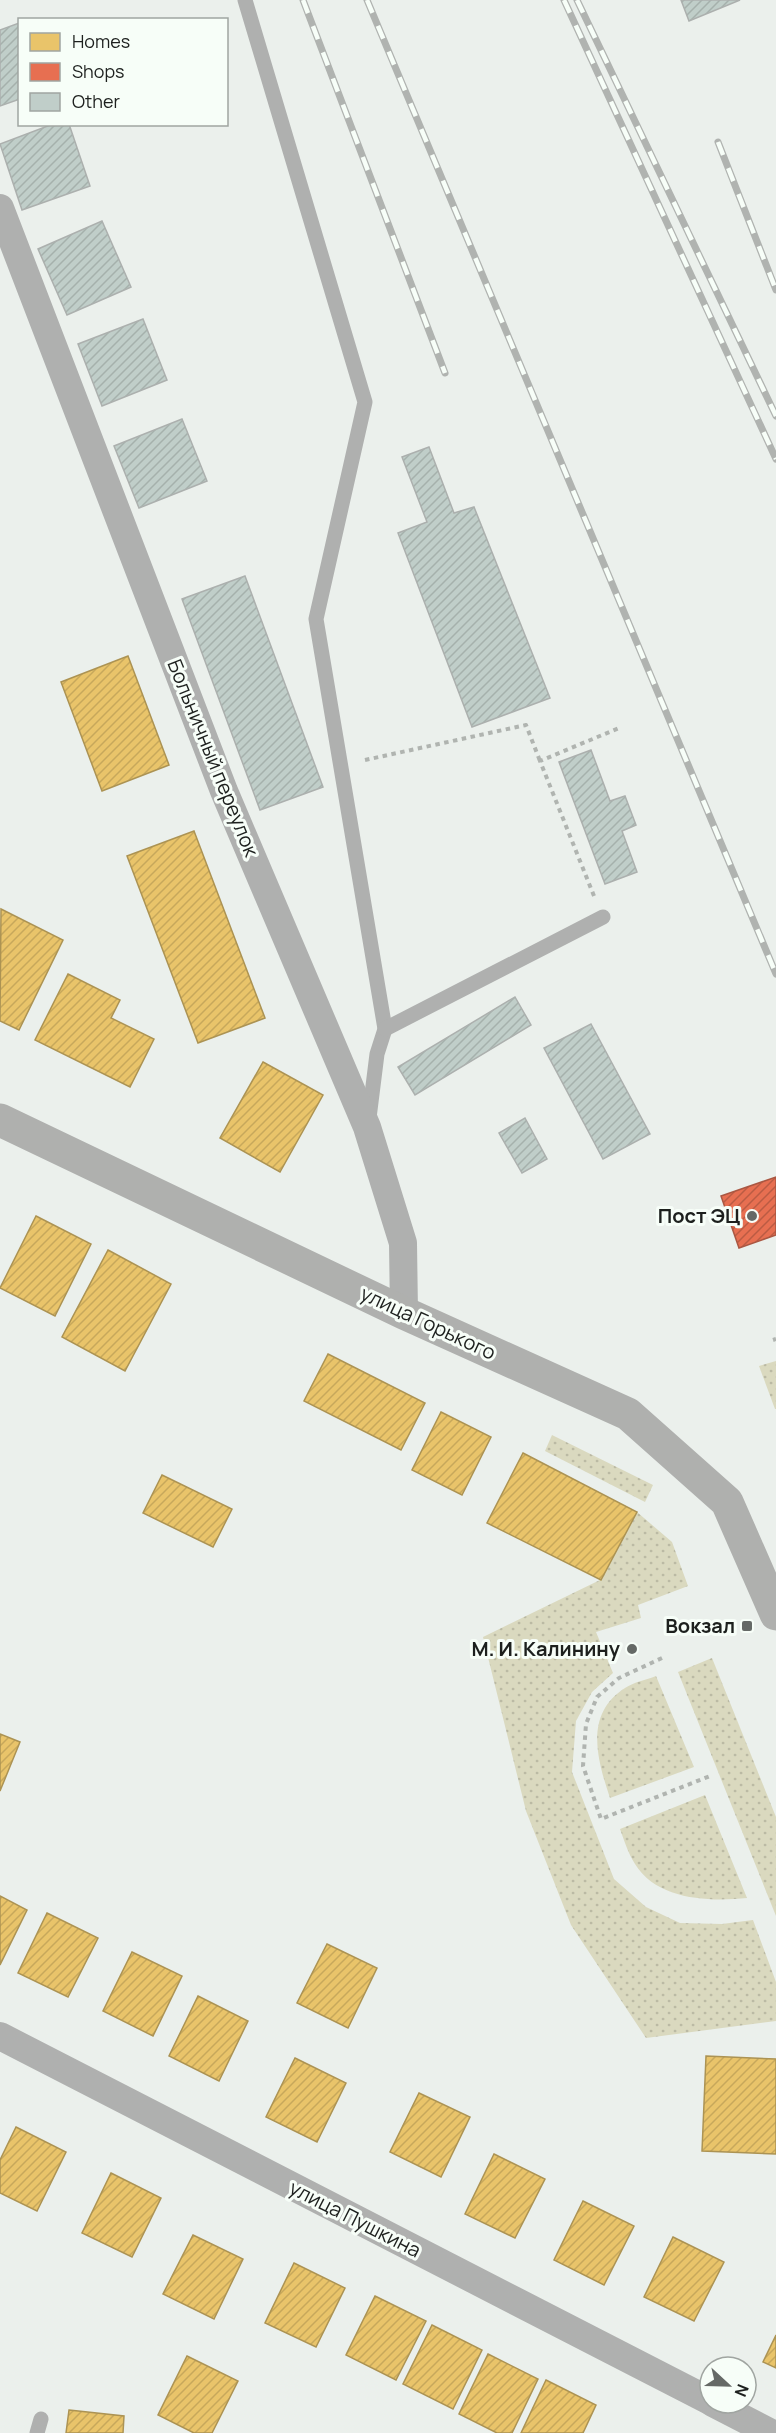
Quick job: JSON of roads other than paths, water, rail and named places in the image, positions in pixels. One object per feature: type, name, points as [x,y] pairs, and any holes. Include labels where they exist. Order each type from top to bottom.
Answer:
[{"type":"street","name":"Больничный переулок","points":[[0,208],[224,791],[367,1127],[403,1243],[404,1313]]},
{"type":"street","name":"улица Горького","points":[[0,1120],[404,1313],[628,1414],[727,1502],[776,1614]]},
{"type":"street","name":"улица Пушкина","points":[[0,2036],[698,2395]]},
{"type":"street","name":"улица Пушкина","points":[[737,2415],[771,2433]]},
{"type":"lane","points":[[245,0],[365,402],[316,619],[385,1029],[377,1054],[367,1127]]},
{"type":"lane","points":[[385,1029],[603,917]]},
{"type":"railway","points":[[303,0],[445,373]]},
{"type":"railway","points":[[367,0],[776,974]]},
{"type":"railway","points":[[564,0],[776,459]]},
{"type":"railway","points":[[577,0],[776,416]]},
{"type":"railway","points":[[718,142],[776,290]]},
{"type":"place","name":"Пост ЭЦ","points":[[752,1216]]},
{"type":"place","name":"Вокзал","points":[[747,1626]]},
{"type":"place","name":"М. И. Калинину","points":[[632,1649]]}]
